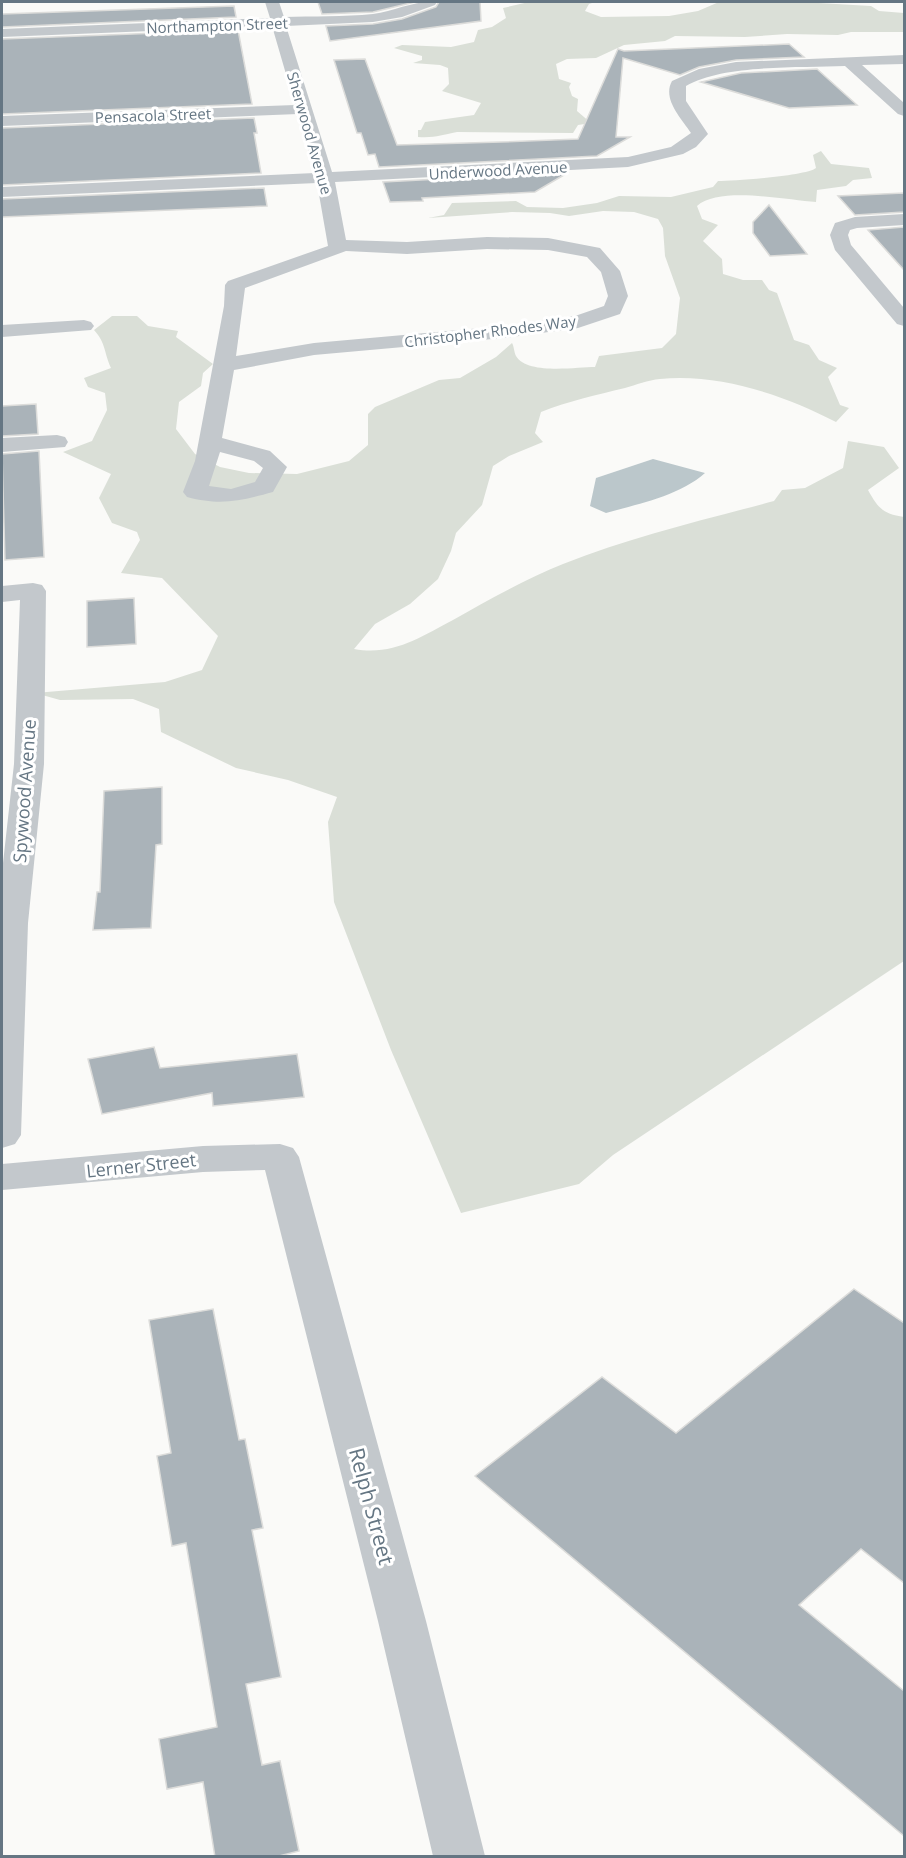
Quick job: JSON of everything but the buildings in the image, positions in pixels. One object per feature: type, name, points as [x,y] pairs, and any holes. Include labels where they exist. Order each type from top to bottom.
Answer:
[{"type":"street","name":"Sherwood Avenue","points":[[272,2],[325,177],[338,245]]},
{"type":"street","name":"Northampton Street","points":[[2,33],[373,18],[398,14],[430,2]]},
{"type":"street","name":"Underwood Avenue","points":[[2,192],[581,166],[646,159],[671,153],[694,143],[700,134],[678,101],[678,84],[686,77],[738,67],[904,59]]},
{"type":"street","points":[[848,62],[904,111]]},
{"type":"street","name":"Pensacola Street","points":[[2,121],[304,109]]},
{"type":"street","points":[[904,220],[855,223],[842,227],[839,235],[842,246],[904,320]]},
{"type":"street","name":"Christopher Rhodes Way","points":[[224,365],[314,349],[504,332],[579,322],[613,310],[618,296],[610,271],[592,252],[548,244],[487,243],[406,248],[338,245]]},
{"type":"street","points":[[211,442],[234,306],[235,285],[338,249],[338,245]]},
{"type":"street","points":[[2,331],[84,326]]},
{"type":"street","points":[[2,445],[57,442]]},
{"type":"street","name":"Spywood Avenue","points":[[2,594],[33,591],[29,764],[12,923],[2,1135]]},
{"type":"street","name":"Lerner Street","points":[[2,1177],[203,1159],[280,1156]]},
{"type":"street","name":"Relph Street","points":[[280,1156],[402,1621],[459,1857]]},
{"type":"shaded area","points":[[529,2],[595,2],[589,4],[585,11],[601,17],[669,16],[698,11],[719,2],[801,2],[871,6],[879,11],[904,13],[904,32],[745,37],[675,36],[665,41],[624,45],[596,58],[567,59],[556,64],[559,79],[571,83],[569,87],[572,96],[578,99],[577,111],[591,123],[578,125],[573,133],[457,132],[434,137],[418,137],[418,130],[421,130],[425,122],[474,115],[481,103],[442,91],[449,84],[448,68],[440,65],[413,63],[422,60],[422,56],[394,48],[402,45],[451,47],[474,42],[478,30],[492,27],[506,18],[503,8]]},
{"type":"shaded area","points":[[821,151],[831,164],[869,168],[872,178],[853,180],[846,186],[817,190],[816,202],[737,195],[707,200],[697,206],[702,219],[718,225],[703,241],[722,259],[723,274],[743,280],[762,280],[769,290],[777,293],[794,340],[809,345],[819,360],[837,368],[828,377],[840,405],[849,408],[836,422],[795,403],[751,388],[705,379],[682,378],[651,380],[572,401],[541,412],[535,433],[543,442],[509,456],[493,466],[482,505],[456,533],[451,551],[438,579],[410,604],[375,624],[354,649],[382,650],[406,644],[563,564],[641,537],[774,501],[782,490],[805,488],[843,468],[848,441],[884,447],[899,468],[868,490],[882,509],[904,517],[904,961],[613,1155],[579,1184],[461,1213],[391,1050],[334,902],[328,822],[337,797],[288,780],[236,768],[161,732],[159,709],[133,699],[60,700],[35,693],[165,682],[202,670],[218,636],[162,578],[121,573],[140,540],[137,532],[112,523],[99,498],[111,474],[63,452],[92,441],[107,410],[105,393],[88,387],[84,378],[111,368],[103,344],[94,330],[112,316],[137,316],[148,326],[178,331],[176,337],[213,364],[203,373],[201,386],[179,402],[176,429],[195,454],[220,467],[249,473],[297,474],[349,461],[368,445],[368,414],[375,407],[439,380],[460,378],[496,357],[512,343],[516,356],[530,366],[552,369],[595,367],[599,356],[662,348],[676,334],[680,298],[665,256],[663,228],[658,219],[634,212],[603,211],[569,216],[512,212],[428,218],[444,215],[452,203],[516,201],[527,207],[563,208],[597,203],[619,196],[671,197],[713,187],[718,181],[770,178],[810,171],[816,168],[813,155]]},
{"type":"shaded area","points":[[653,459],[705,473],[683,488],[645,502],[606,513],[590,506],[596,478]]}]
